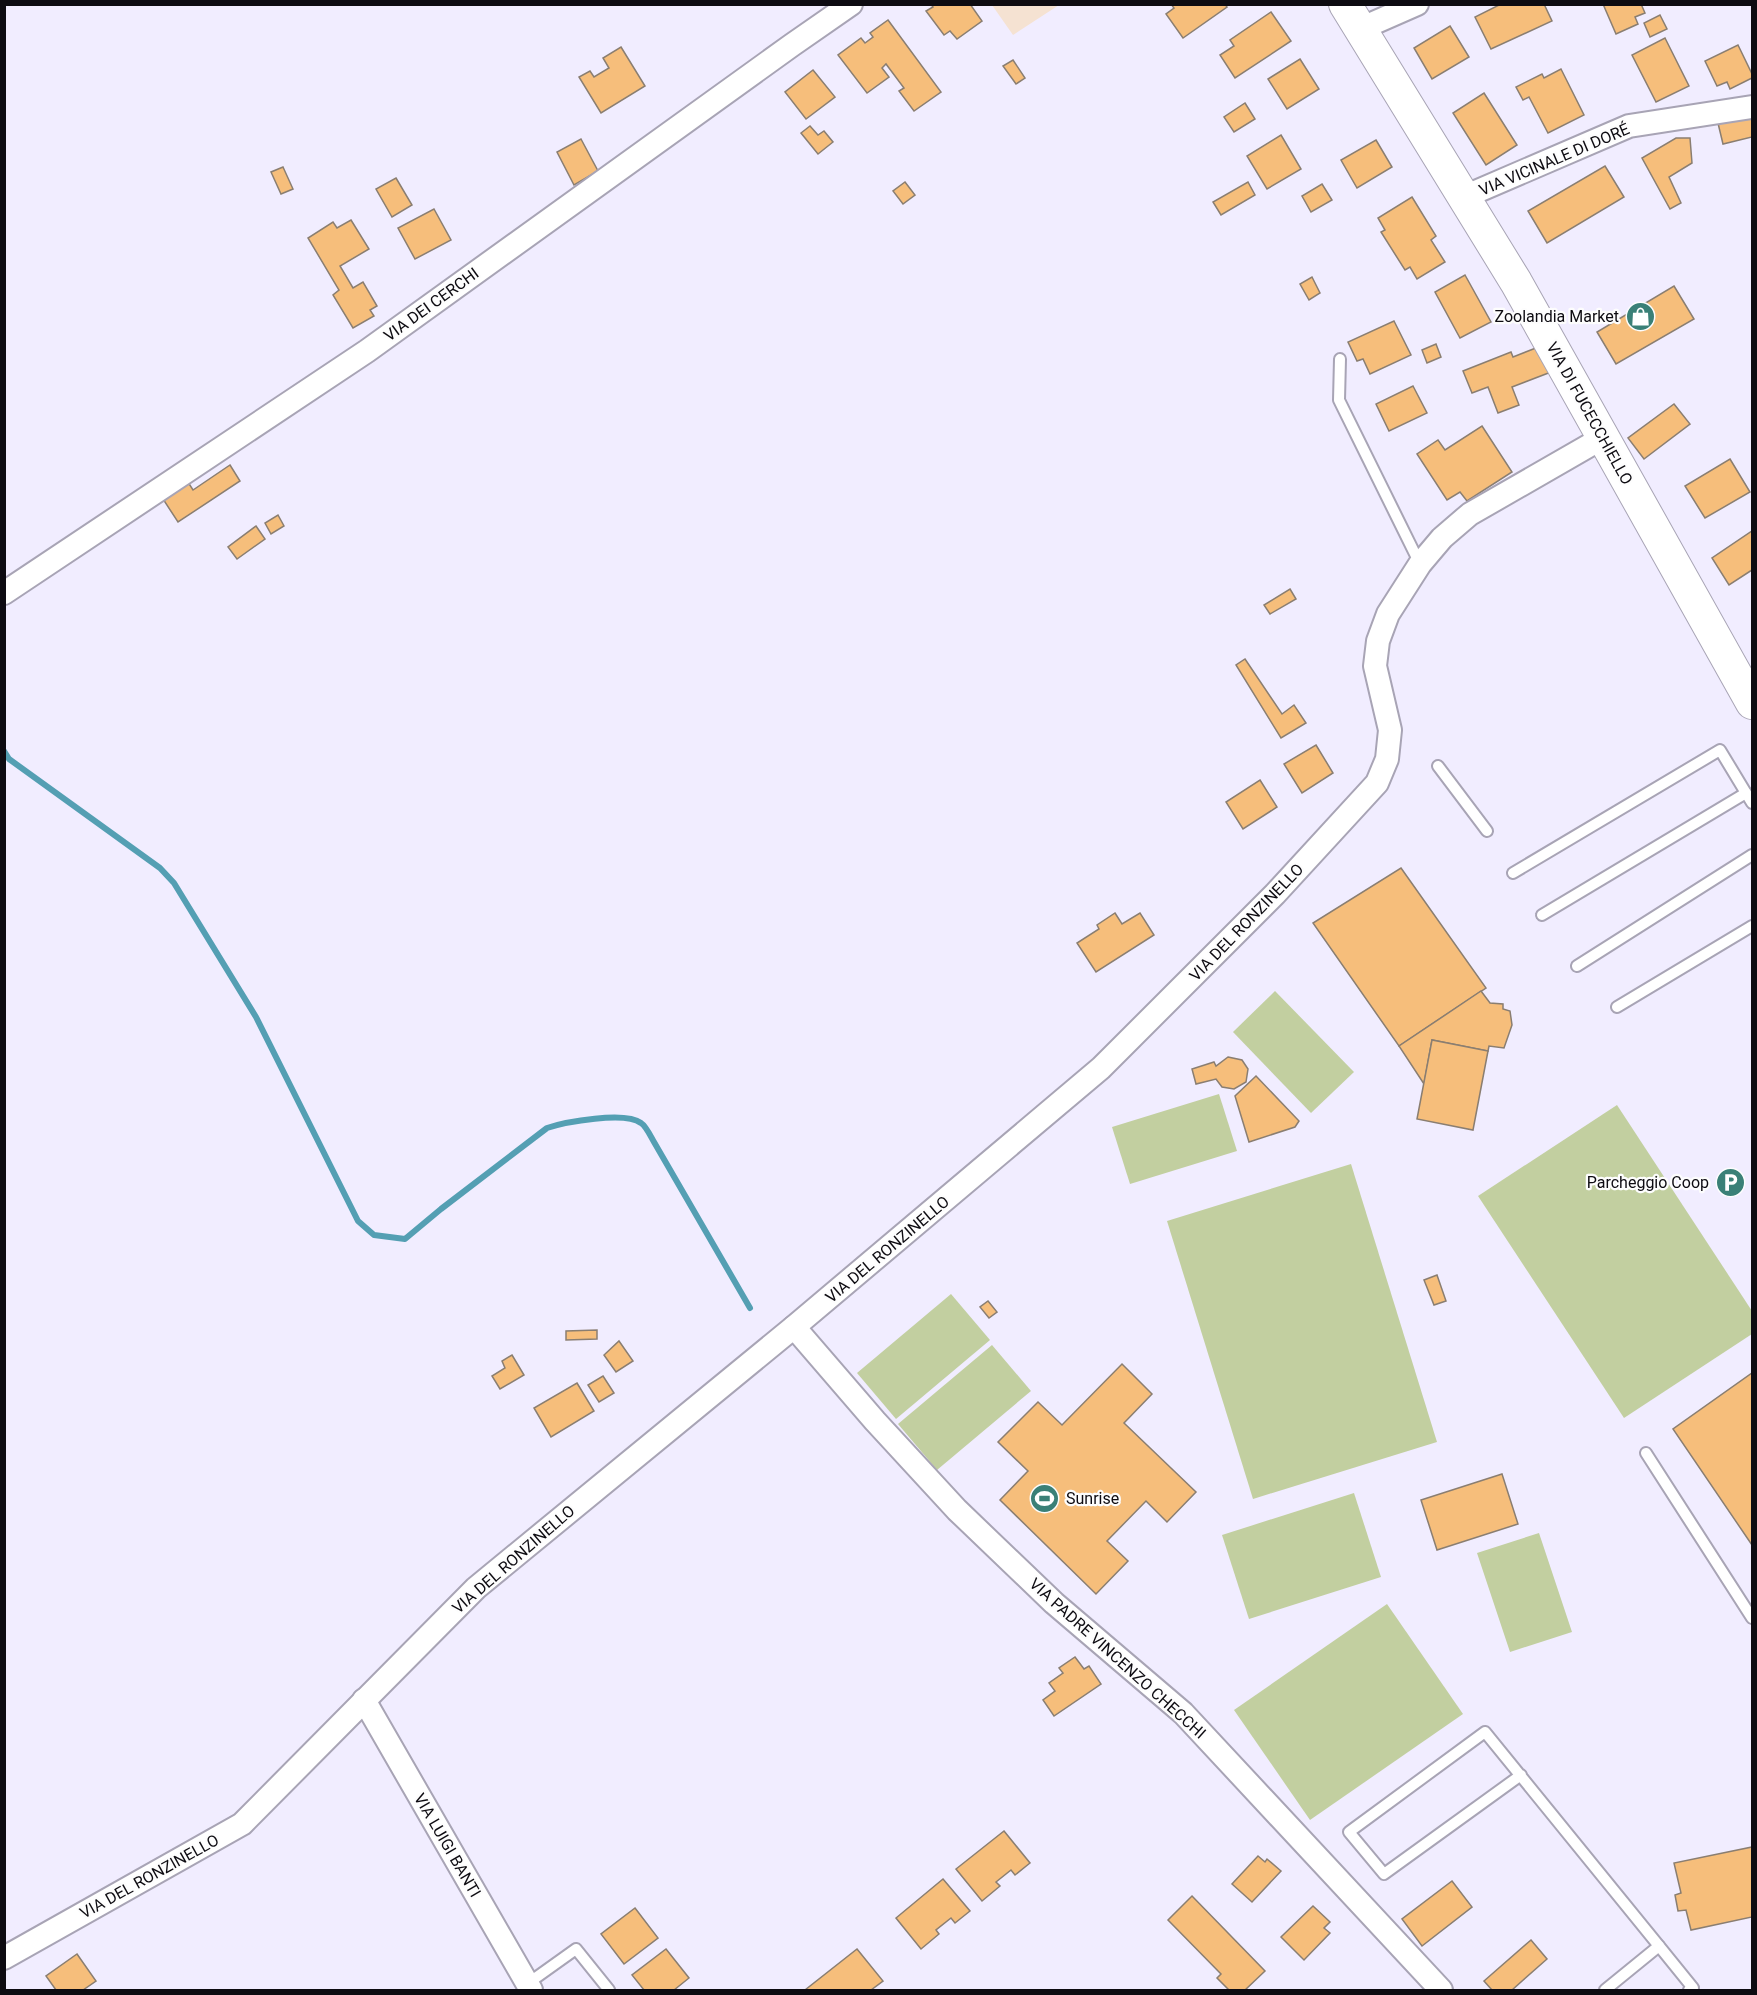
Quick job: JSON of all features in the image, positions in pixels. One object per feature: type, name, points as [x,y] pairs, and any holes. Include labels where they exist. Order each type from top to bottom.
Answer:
[{"type":"main road","name":"VIA DI FUCECCHIELLO","points":[[1353,17],[1516,282],[1605,437],[1752,703]]},
{"type":"street","name":"VIA DEI CERCHI","points":[[4,593],[367,351],[851,4]]},
{"type":"street","points":[[1353,17],[1417,4]]},
{"type":"street","name":"VIA VICINALE DI DORÉ","points":[[1464,197],[1629,126],[1752,107]]},
{"type":"street","name":"VIA DEL RONZINELLO","points":[[4,1958],[242,1824],[476,1588],[794,1327],[1101,1068],[1275,894],[1377,783],[1387,759],[1390,730],[1375,666],[1378,640],[1388,614],[1420,564],[1442,538],[1470,514],[1605,437]]},
{"type":"street","name":"VIA PADRE VINCENZO CHECCHI","points":[[794,1327],[875,1421],[957,1510],[1054,1603],[1183,1713],[1442,1990]]},
{"type":"street","name":"VIA LUIGI BANTI","points":[[364,1700],[529,1987]]},
{"type":"lane","points":[[1340,359],[1339,400],[1420,564]]},
{"type":"lane","points":[[1513,873],[1720,750],[1752,804]]},
{"type":"lane","points":[[1438,766],[1487,831]]},
{"type":"lane","points":[[1542,915],[1746,793]]},
{"type":"lane","points":[[1578,966],[1752,855]]},
{"type":"lane","points":[[1617,1007],[1752,926]]},
{"type":"lane","points":[[1646,1453],[1752,1618]]},
{"type":"lane","points":[[1521,1775],[1384,1874],[1349,1832],[1485,1732],[1521,1775],[1693,1988],[1689,1990]]},
{"type":"lane","points":[[1605,1990],[1659,1946]]},
{"type":"lane","points":[[529,1987],[576,1949],[609,1990]]},
{"type":"shaded area","points":[[992,5],[1059,5],[1013,35]]},
{"type":"green space","points":[[1275,991],[1354,1072],[1311,1113],[1233,1032]]},
{"type":"green space","points":[[1219,1094],[1237,1151],[1130,1184],[1112,1127]]},
{"type":"green space","points":[[1617,1105],[1752,1311],[1752,1334],[1624,1418],[1478,1196]]},
{"type":"green space","points":[[1351,1164],[1437,1442],[1253,1499],[1167,1221]]},
{"type":"green space","points":[[951,1294],[990,1340],[896,1419],[857,1373]]},
{"type":"green space","points":[[992,1345],[1031,1391],[937,1470],[898,1424]]},
{"type":"green space","points":[[1354,1493],[1381,1577],[1249,1619],[1222,1535]]},
{"type":"green space","points":[[1539,1533],[1572,1632],[1510,1652],[1477,1553]]},
{"type":"green space","points":[[1387,1604],[1463,1714],[1310,1820],[1234,1710]]},
{"type":"building","points":[[931,4],[970,4],[982,21],[957,39],[950,31],[944,35],[926,11],[933,7]]},
{"type":"building","points":[[1171,4],[1225,4],[1227,7],[1183,38],[1166,14],[1174,8]]},
{"type":"building","points":[[1501,4],[1544,4],[1552,21],[1491,49],[1475,17]]},
{"type":"building","points":[[1603,4],[1641,4],[1645,13],[1635,17],[1638,24],[1616,34]]},
{"type":"building","points":[[1271,12],[1291,41],[1235,78],[1220,55],[1234,46],[1230,40]]},
{"type":"building","points":[[1660,15],[1667,29],[1650,37],[1644,23]]},
{"type":"building","points":[[888,20],[941,92],[914,111],[899,91],[904,88],[886,64],[882,68],[889,77],[867,93],[838,55],[861,38],[865,43],[873,37],[870,33]]},
{"type":"building","points":[[1450,26],[1469,57],[1432,79],[1414,48]]},
{"type":"building","points":[[1665,38],[1689,86],[1656,102],[1632,55]]},
{"type":"building","points":[[1738,45],[1752,78],[1730,89],[1727,82],[1717,86],[1705,61]]},
{"type":"building","points":[[621,47],[645,86],[601,113],[579,77],[590,71],[594,77],[609,68],[603,58]]},
{"type":"building","points":[[1300,59],[1319,89],[1287,109],[1268,79]]},
{"type":"building","points":[[1013,60],[1025,78],[1016,84],[1003,66]]},
{"type":"building","points":[[1561,69],[1584,115],[1548,133],[1529,97],[1523,100],[1516,87],[1542,74],[1544,78]]},
{"type":"building","points":[[813,70],[835,97],[806,119],[785,92]]},
{"type":"building","points":[[1484,93],[1517,145],[1486,165],[1453,113]]},
{"type":"building","points":[[1245,103],[1255,119],[1234,132],[1224,117]]},
{"type":"building","points":[[1752,113],[1752,137],[1723,144],[1717,119]]},
{"type":"building","points":[[810,126],[818,135],[824,131],[833,142],[818,154],[801,133]]},
{"type":"building","points":[[1281,135],[1301,169],[1267,189],[1247,156]]},
{"type":"building","points":[[1676,138],[1690,138],[1692,163],[1669,177],[1681,203],[1670,209],[1642,158]]},
{"type":"building","points":[[581,139],[598,171],[574,185],[557,152]]},
{"type":"building","points":[[1376,140],[1392,167],[1357,188],[1341,160]]},
{"type":"building","points":[[1605,166],[1624,197],[1547,243],[1528,211]]},
{"type":"building","points":[[283,167],[293,189],[281,194],[271,172]]},
{"type":"building","points":[[396,178],[412,205],[392,217],[376,189]]},
{"type":"building","points":[[905,182],[915,195],[903,204],[893,191]]},
{"type":"building","points":[[1248,182],[1255,195],[1221,215],[1213,202]]},
{"type":"building","points":[[1322,184],[1332,200],[1311,212],[1302,196]]},
{"type":"building","points":[[1412,197],[1436,236],[1431,240],[1445,262],[1417,279],[1410,267],[1405,270],[1381,232],[1385,230],[1378,218]]},
{"type":"building","points":[[434,209],[451,240],[415,259],[398,228]]},
{"type":"building","points":[[351,220],[369,249],[340,266],[353,288],[363,282],[377,306],[370,310],[374,316],[353,328],[333,295],[339,290],[308,238],[333,222],[337,228]]},
{"type":"building","points":[[1465,275],[1491,322],[1460,338],[1435,292]]},
{"type":"building","points":[[1312,277],[1320,293],[1309,300],[1300,284]]},
{"type":"building","points":[[1674,286],[1694,319],[1616,364],[1597,332]]},
{"type":"building","points":[[1394,321],[1411,355],[1370,374],[1363,359],[1357,361],[1348,342]]},
{"type":"building","points":[[1436,344],[1441,357],[1427,363],[1422,350]]},
{"type":"building","points":[[1541,346],[1551,372],[1512,387],[1519,405],[1498,413],[1488,387],[1472,393],[1463,371],[1511,352],[1513,357]]},
{"type":"building","points":[[1413,386],[1427,413],[1389,431],[1376,404]]},
{"type":"building","points":[[1674,404],[1690,424],[1644,459],[1628,438]]},
{"type":"building","points":[[1482,426],[1512,472],[1467,501],[1460,492],[1447,500],[1417,454],[1438,440],[1445,450]]},
{"type":"building","points":[[1730,459],[1750,492],[1705,518],[1685,486]]},
{"type":"building","points":[[230,465],[240,481],[178,522],[163,499],[188,482],[193,490]]},
{"type":"building","points":[[278,515],[284,526],[271,534],[265,523]]},
{"type":"building","points":[[256,526],[265,539],[237,559],[228,547]]},
{"type":"building","points":[[1752,531],[1752,570],[1729,585],[1712,558]]},
{"type":"building","points":[[1290,589],[1296,599],[1270,614],[1264,605]]},
{"type":"building","points":[[1245,659],[1282,714],[1294,705],[1306,723],[1281,738],[1236,665]]},
{"type":"building","points":[[1316,745],[1333,773],[1302,793],[1284,764]]},
{"type":"building","points":[[1260,780],[1277,807],[1243,829],[1226,802]]},
{"type":"building","points":[[1401,868],[1486,988],[1399,1046],[1313,923]]},
{"type":"building","points":[[1115,913],[1122,924],[1140,913],[1154,935],[1096,972],[1077,943],[1099,929],[1097,925]]},
{"type":"building","points":[[1481,991],[1490,1003],[1503,1004],[1503,1009],[1510,1011],[1512,1025],[1504,1048],[1489,1046],[1488,1051],[1432,1040],[1424,1084],[1399,1046]]},
{"type":"building","points":[[1432,1040],[1488,1051],[1473,1130],[1417,1119]]},
{"type":"building","points":[[1228,1057],[1242,1060],[1248,1069],[1246,1082],[1234,1089],[1222,1087],[1216,1079],[1196,1084],[1192,1069],[1214,1062],[1216,1066]]},
{"type":"building","points":[[1256,1076],[1299,1121],[1295,1127],[1249,1142],[1235,1096]]},
{"type":"building","points":[[1437,1275],[1446,1301],[1434,1305],[1424,1280]]},
{"type":"building","points":[[988,1301],[997,1312],[989,1318],[980,1307]]},
{"type":"building","points":[[597,1330],[597,1339],[566,1340],[566,1331]]},
{"type":"building","points":[[619,1341],[633,1361],[616,1372],[604,1355]]},
{"type":"building","points":[[512,1355],[524,1375],[500,1389],[492,1376],[505,1368],[502,1361]]},
{"type":"building","points":[[1122,1364],[1152,1394],[1124,1423],[1196,1492],[1167,1522],[1146,1501],[1107,1541],[1128,1561],[1096,1594],[1000,1500],[1028,1471],[998,1442],[1038,1402],[1062,1425]]},
{"type":"building","points":[[1752,1373],[1752,1545],[1673,1429]]},
{"type":"building","points":[[603,1376],[614,1393],[599,1402],[588,1385]]},
{"type":"building","points":[[577,1383],[594,1411],[551,1437],[534,1408]]},
{"type":"building","points":[[1502,1474],[1518,1524],[1437,1550],[1421,1500]]},
{"type":"building","points":[[1075,1657],[1084,1669],[1089,1666],[1101,1684],[1054,1716],[1043,1700],[1055,1691],[1049,1683],[1063,1673],[1059,1668]]},
{"type":"building","points":[[1004,1831],[1030,1863],[1015,1875],[1011,1870],[996,1882],[1000,1886],[982,1901],[956,1869]]},
{"type":"building","points":[[1752,1847],[1752,1917],[1691,1930],[1686,1910],[1678,1911],[1675,1895],[1681,1893],[1674,1863]]},
{"type":"building","points":[[1258,1856],[1265,1862],[1267,1859],[1281,1871],[1252,1902],[1232,1884]]},
{"type":"building","points":[[943,1879],[970,1911],[955,1923],[951,1918],[936,1930],[939,1934],[921,1949],[896,1918]]},
{"type":"building","points":[[1452,1881],[1472,1907],[1422,1946],[1402,1919]]},
{"type":"building","points":[[1192,1896],[1265,1971],[1245,1990],[1229,1990],[1217,1978],[1221,1974],[1168,1920]]},
{"type":"building","points":[[1313,1906],[1330,1922],[1324,1928],[1330,1933],[1304,1960],[1281,1937]]},
{"type":"building","points":[[635,1908],[658,1938],[624,1964],[601,1934]]},
{"type":"building","points":[[1531,1940],[1547,1959],[1512,1990],[1492,1990],[1484,1981]]},
{"type":"building","points":[[666,1949],[689,1978],[674,1990],[644,1990],[632,1975]]},
{"type":"building","points":[[857,1949],[883,1981],[871,1990],[805,1990]]},
{"type":"building","points":[[77,1954],[96,1981],[83,1990],[56,1990],[46,1976]]},
{"type":"waterway","points":[[4,751],[9,759],[160,868],[174,883],[256,1017],[358,1221],[374,1235],[405,1239],[547,1128],[595,1119],[633,1120],[643,1124],[648,1132],[750,1308]]},
{"type":"place","name":"Zoolandia Market","points":[[1640,316]]},
{"type":"place","name":"Parcheggio Coop","points":[[1730,1182]]},
{"type":"place","name":"Sunrise","points":[[1045,1498]]}]
